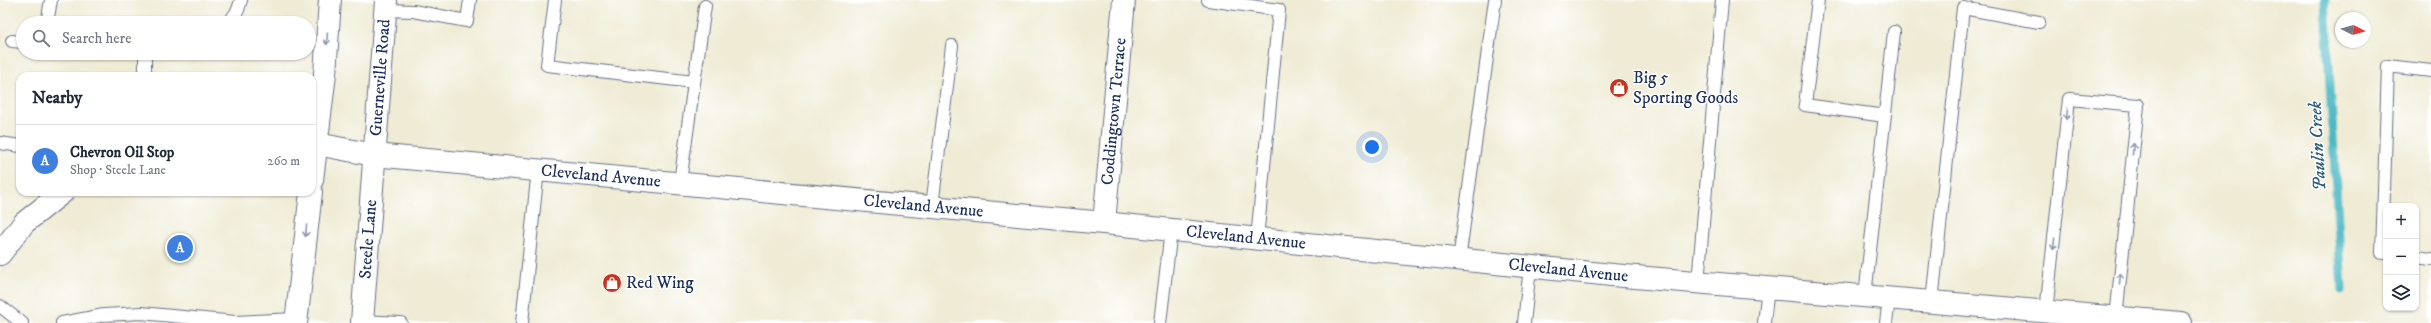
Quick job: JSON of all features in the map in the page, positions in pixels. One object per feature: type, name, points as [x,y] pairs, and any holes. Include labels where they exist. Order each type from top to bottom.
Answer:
[{"type":"main road","points":[[316,125],[330,0]]},
{"type":"main road","name":"Coddingtown Terrace","points":[[1104,223],[1124,0]]},
{"type":"main road","name":"Guerneville Road","points":[[374,155],[385,5]]},
{"type":"main road","name":"Cleveland Avenue","points":[[316,143],[374,155],[932,206],[1530,267],[2181,323]]},
{"type":"main road","name":"Steele Lane","points":[[362,322],[374,155]]},
{"type":"main road","points":[[0,254],[24,223],[58,196]]},
{"type":"main road","points":[[296,321],[311,196]]},
{"type":"lane","points":[[48,16],[51,0]]},
{"type":"lane","points":[[234,16],[241,0]]},
{"type":"lane","points":[[385,5],[467,21],[470,0]]},
{"type":"lane","points":[[555,0],[547,65],[694,82]]},
{"type":"lane","points":[[1208,0],[1279,10],[1257,239]]},
{"type":"lane","points":[[1459,260],[1495,0]]},
{"type":"lane","points":[[1698,282],[1722,0]]},
{"type":"lane","points":[[1818,0],[1805,105],[1885,116]]},
{"type":"lane","points":[[680,182],[705,6]]},
{"type":"lane","points":[[1932,302],[1963,8],[2039,22]]},
{"type":"lane","points":[[1865,296],[1894,32]]},
{"type":"lane","points":[[932,206],[952,46]]},
{"type":"lane","points":[[145,60],[145,72]]},
{"type":"lane","points":[[2383,253],[2388,66],[2431,71]]},
{"type":"lane","points":[[2046,312],[2069,99],[2138,105],[2116,318]]},
{"type":"lane","points":[[0,143],[16,145]]},
{"type":"lane","points":[[522,323],[538,169]]},
{"type":"lane","points":[[1160,323],[1171,230]]},
{"type":"lane","points":[[2419,258],[2431,260]]},
{"type":"lane","points":[[1524,323],[1530,267]]},
{"type":"lane","points":[[1764,323],[1768,288]]},
{"type":"lane","points":[[1886,323],[1889,299]]},
{"type":"lane","points":[[0,306],[22,323]]},
{"type":"lane","points":[[62,323],[130,313],[156,313],[235,322],[296,321]]},
{"type":"lane","points":[[362,322],[401,323]]},
{"type":"waterway","name":"Paulin Creek","points":[[2325,0],[2342,290]]},
{"type":"place","name":"Big 5 Sporting Goods","points":[[1619,88]]},
{"type":"place","name":"Chevron Oil Stop","points":[[180,248]]},
{"type":"place","name":"Red Wing","points":[[612,283]]}]
